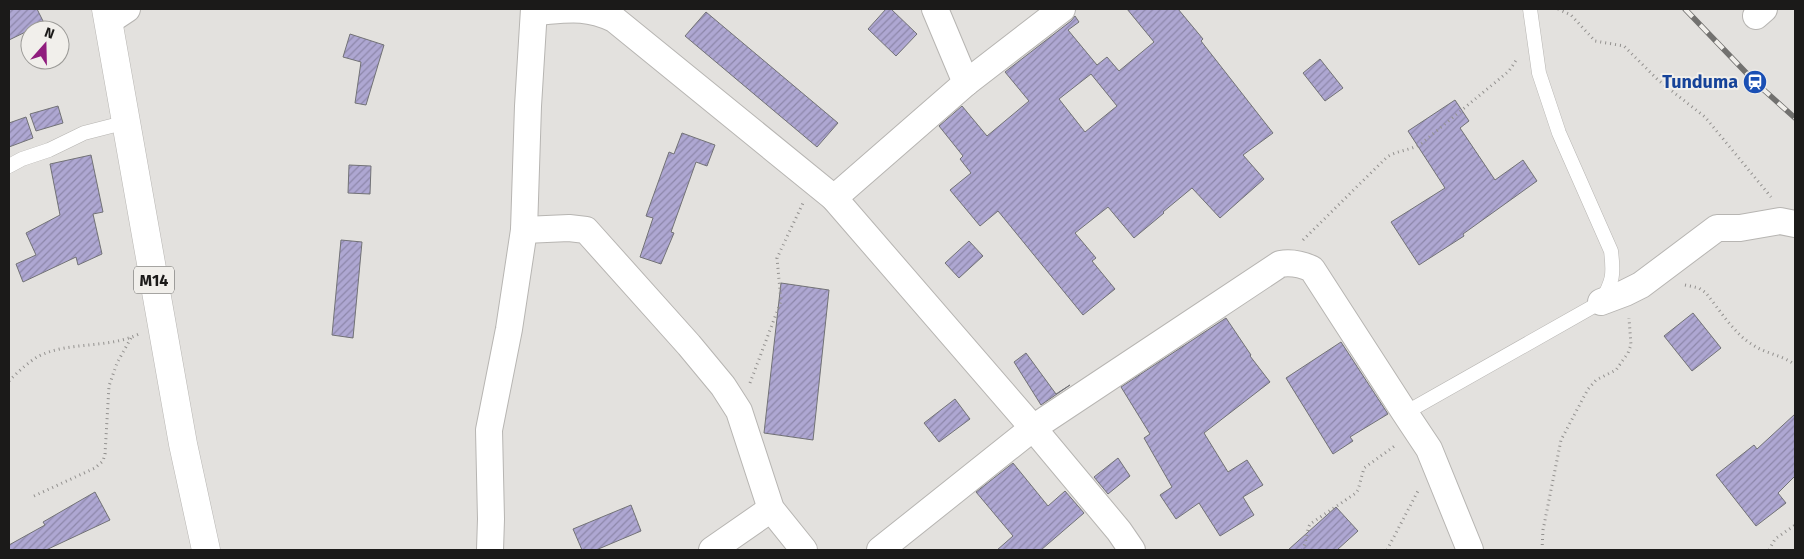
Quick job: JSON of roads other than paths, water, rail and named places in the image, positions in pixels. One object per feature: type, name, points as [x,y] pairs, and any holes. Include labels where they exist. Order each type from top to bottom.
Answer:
[{"type":"main road","name":"M14","points":[[114,13],[127,122],[182,444],[206,550]]},
{"type":"street","points":[[490,550],[492,520],[489,430],[509,329],[524,230],[528,106],[534,10],[584,9],[599,12],[614,19],[834,198],[1033,428],[1119,531],[1132,550]]},
{"type":"street","points":[[935,9],[966,84]]},
{"type":"street","points":[[834,198],[966,84],[1062,9]]},
{"type":"street","points":[[1601,302],[1625,293],[1647,281],[1717,228],[1740,228],[1780,221],[1795,224]]},
{"type":"street","points":[[524,230],[569,228],[583,229],[590,233],[689,344],[723,386],[739,411],[771,509],[804,550]]},
{"type":"street","points":[[880,550],[1033,428],[1280,264],[1289,262],[1301,264],[1312,269],[1429,449],[1470,550]]},
{"type":"street","points":[[712,550],[771,509]]},
{"type":"lane","points":[[1411,422],[1601,302],[1611,285],[1613,270],[1611,251],[1559,133],[1539,73],[1530,9]]},
{"type":"lane","points":[[9,166],[84,133],[127,122]]},
{"type":"railway","points":[[1685,9],[1755,82],[1795,118]]},
{"type":"place","name":"Tunduma","points":[[1755,82]]}]
